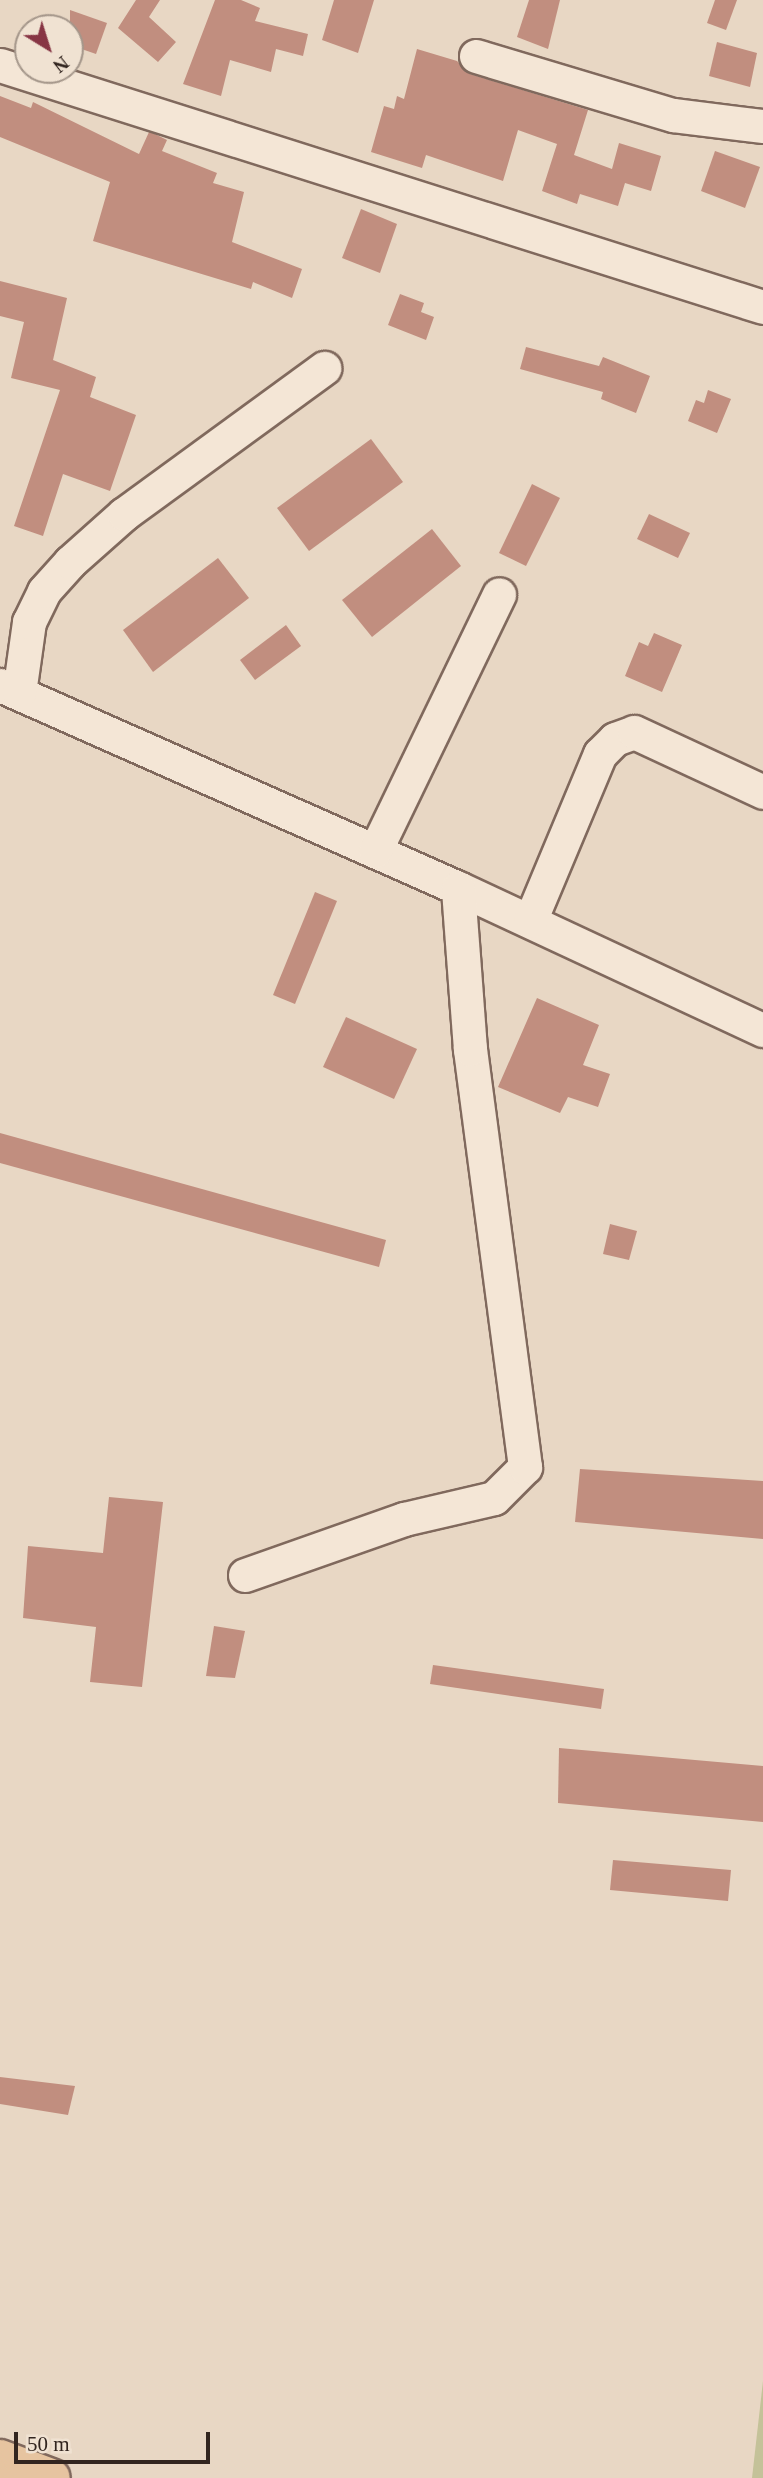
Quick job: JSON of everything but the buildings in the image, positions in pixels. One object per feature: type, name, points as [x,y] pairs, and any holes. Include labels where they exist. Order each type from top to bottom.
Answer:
[{"type":"main road","points":[[0,2459],[51,2478]]},
{"type":"street","points":[[476,55],[673,115],[763,126]]},
{"type":"street","points":[[0,65],[763,307]]},
{"type":"street","points":[[324,368],[124,514],[70,562],[44,591],[29,622],[9,689],[458,888],[763,1030]]},
{"type":"street","points":[[375,851],[499,594]]},
{"type":"street","points":[[530,921],[600,754],[615,739],[634,732],[763,792]]},
{"type":"street","points":[[245,1575],[404,1519],[494,1498],[525,1467],[470,1049],[458,888]]},
{"type":"shaded area","points":[[763,2381],[763,2478],[752,2478]]}]
